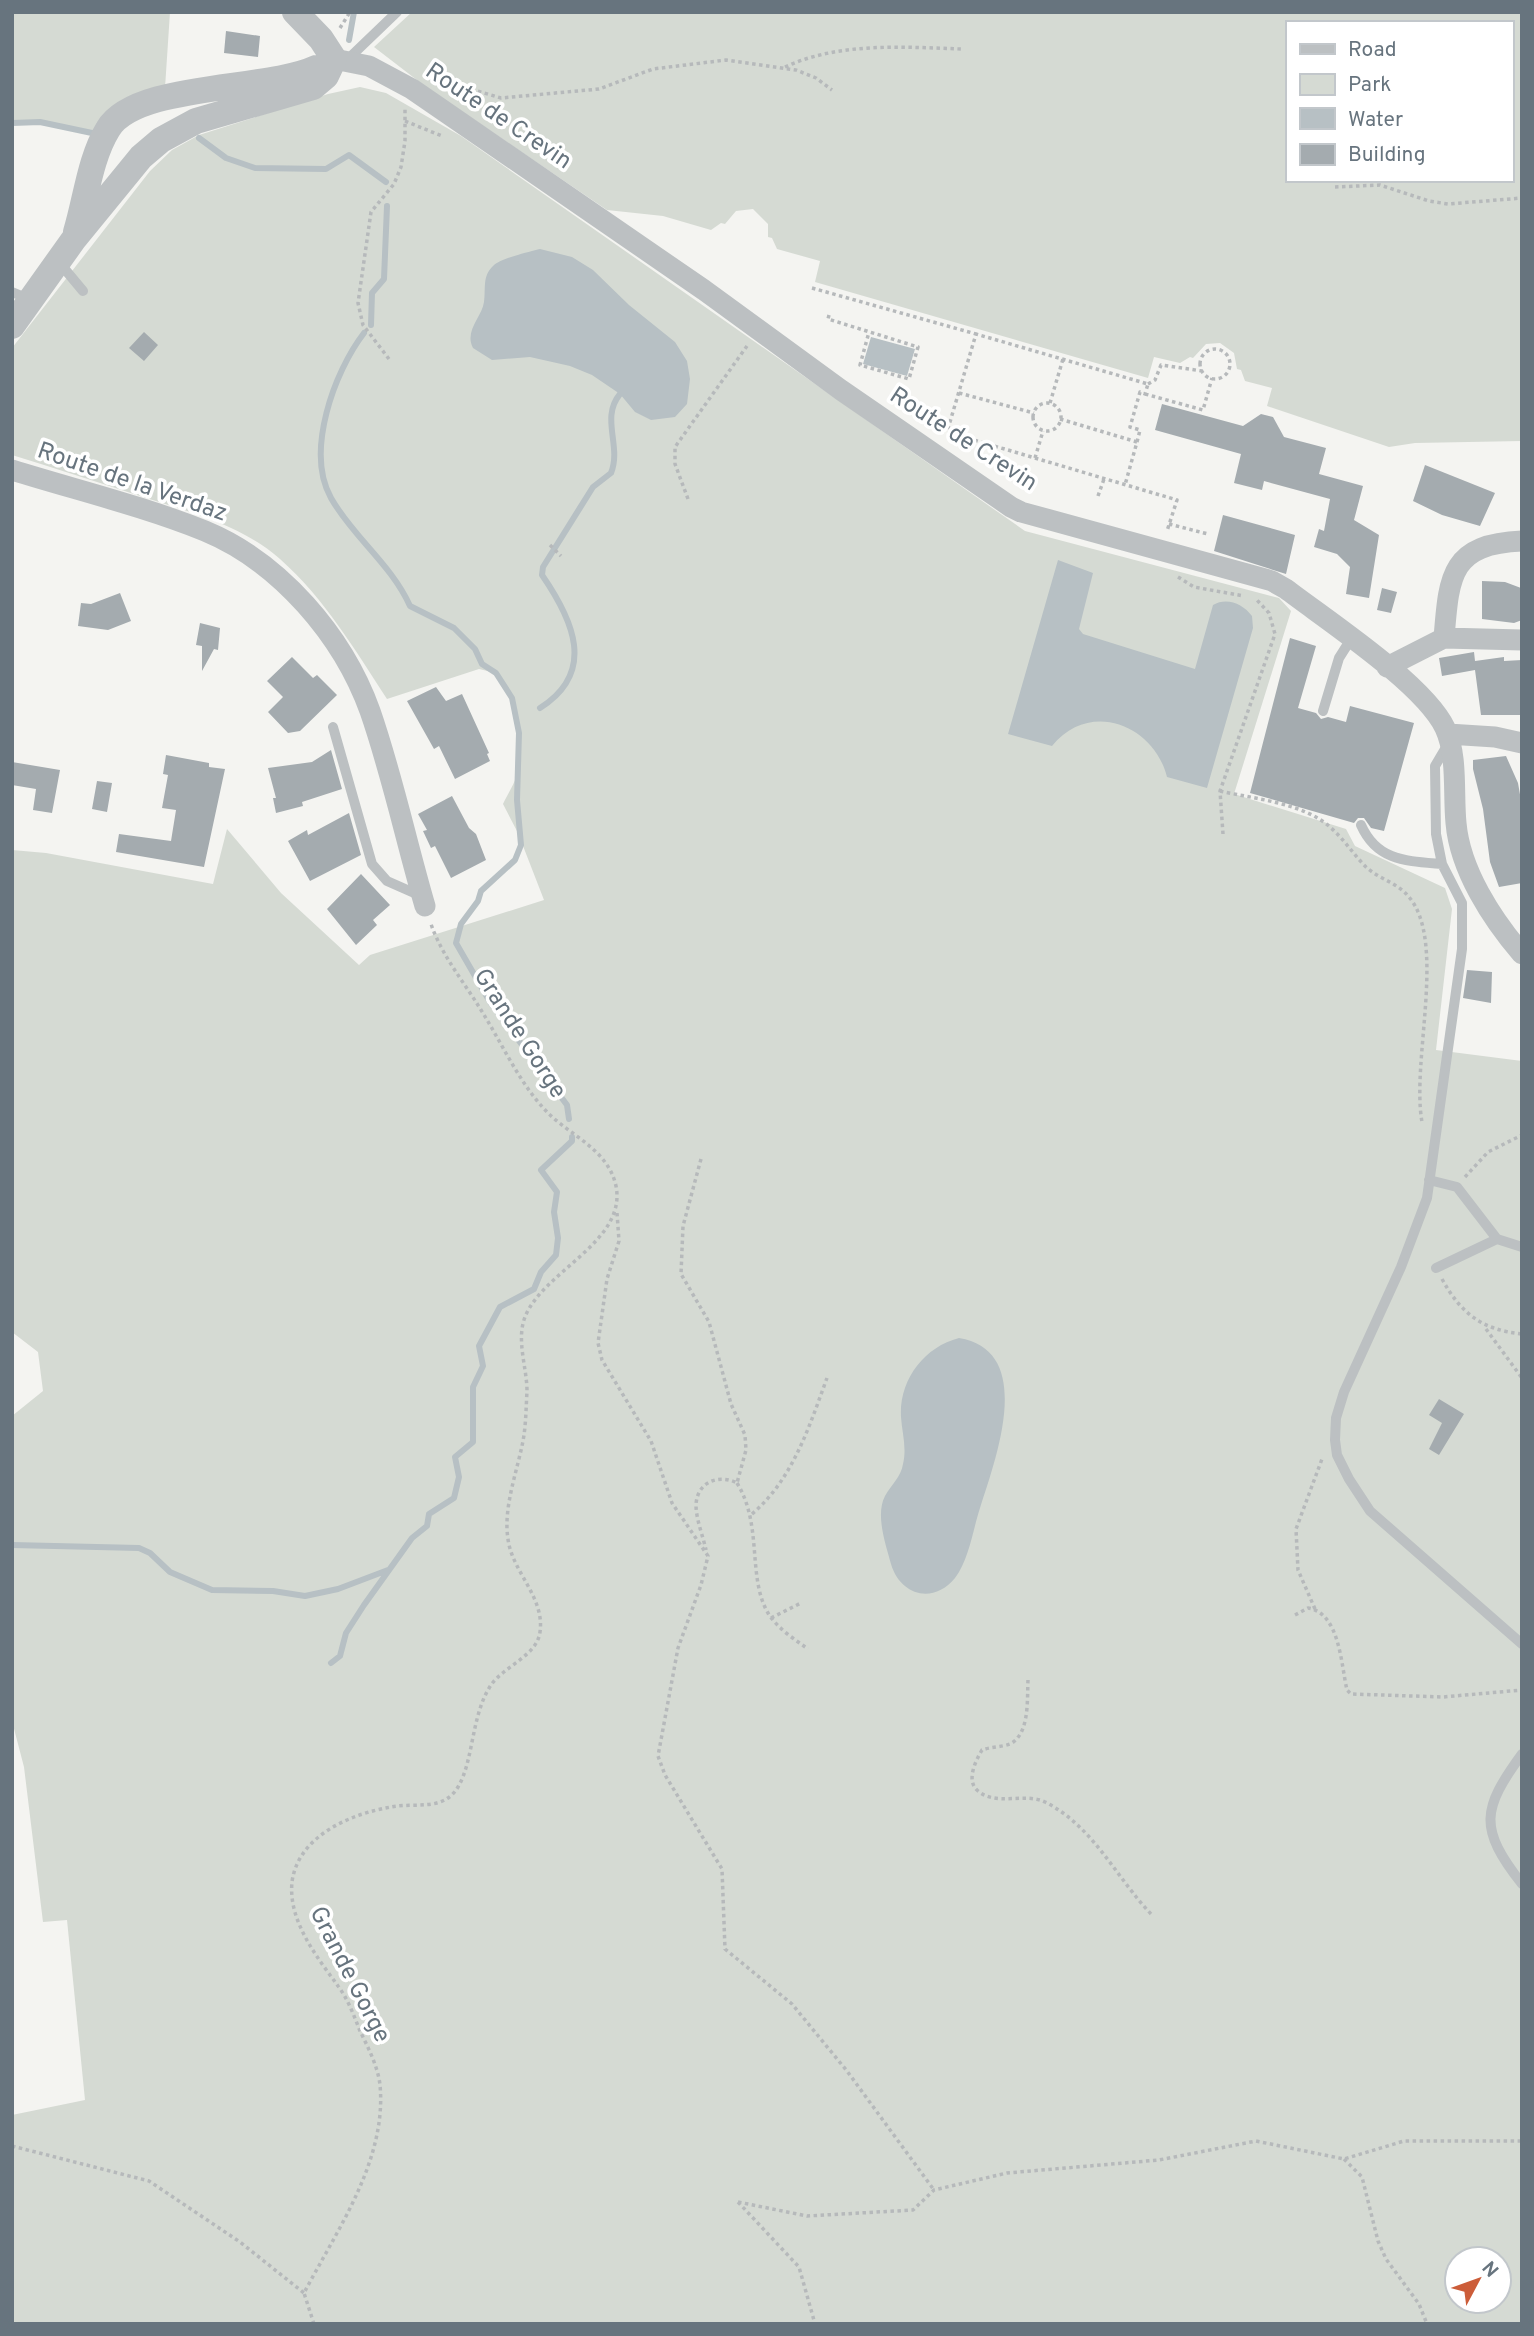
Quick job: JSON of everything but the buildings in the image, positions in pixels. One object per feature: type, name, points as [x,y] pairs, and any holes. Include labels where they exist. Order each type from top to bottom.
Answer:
[{"type":"street","points":[[295,12],[341,60]]},
{"type":"street","points":[[74,239],[108,129],[127,111],[154,100],[307,72],[341,60]]},
{"type":"street","points":[[12,327],[22,296],[58,261],[141,157],[161,140],[196,121],[313,87],[341,60]]},
{"type":"street","name":"Route de Crevin","points":[[341,60],[382,71],[412,89],[704,290],[841,390],[1011,507],[1272,581],[1286,589],[1387,667],[1429,704],[1448,738],[1460,851],[1481,892],[1522,954]]},
{"type":"street","name":"Route de la Verdaz","points":[[12,470],[206,532],[245,552],[280,578],[336,645],[363,695],[424,901]]},
{"type":"street","points":[[1444,638],[1450,581],[1458,563],[1474,550],[1491,544],[1522,541]]},
{"type":"street","points":[[1387,667],[1444,638],[1522,640]]},
{"type":"street","points":[[1448,738],[1495,737],[1522,743]]},
{"type":"lane","points":[[341,60],[397,12]]},
{"type":"lane","points":[[58,261],[83,291]]},
{"type":"lane","points":[[1323,711],[1339,657],[1351,639]]},
{"type":"lane","points":[[333,727],[372,864],[387,881],[424,901]]},
{"type":"lane","points":[[1448,738],[1435,766],[1436,834],[1442,864],[1462,904],[1463,937],[1427,1198],[1401,1267],[1340,1405],[1336,1418],[1337,1455],[1370,1511],[1522,1644]]},
{"type":"lane","points":[[1361,825],[1368,840],[1384,855],[1406,861],[1442,864]]},
{"type":"lane","points":[[1429,1181],[1457,1187],[1497,1239],[1522,1247]]},
{"type":"lane","points":[[1436,1268],[1497,1239]]},
{"type":"lane","points":[[1522,1754],[1494,1794],[1490,1825],[1504,1861],[1522,1884]]},
{"type":"path","points":[[346,24],[350,12]]},
{"type":"path","points":[[785,67],[818,54],[889,46],[961,49]]},
{"type":"path","points":[[389,359],[363,326],[358,303],[371,212],[398,178],[405,141],[404,110],[412,89],[424,78],[433,77],[501,98],[599,89],[653,69],[710,61],[742,61],[785,67],[816,78],[832,90]]},
{"type":"path","points":[[1335,187],[1380,185],[1429,201],[1448,204],[1522,198]]},
{"type":"path","points":[[812,288],[1149,384]]},
{"type":"path","points":[[829,315],[828,319],[918,347],[909,379],[860,365],[869,332]]},
{"type":"path","points":[[976,334],[947,432],[1177,500],[1169,524],[1169,574],[1194,587],[1258,600],[1269,613],[1274,629],[1273,643],[1256,682],[1220,790],[1223,834]]},
{"type":"path","points":[[688,499],[675,464],[675,447],[748,345]]},
{"type":"path","points":[[1145,394],[1161,365],[1202,370],[1212,378],[1221,377],[1228,370],[1230,361],[1224,352],[1215,349],[1206,352],[1201,361],[1202,370]]},
{"type":"path","points":[[1050,403],[1063,359]]},
{"type":"path","points":[[1125,485],[1140,430],[1130,427],[1140,392],[1203,410],[1212,378]]},
{"type":"path","points":[[959,393],[1034,413]]},
{"type":"path","points":[[1050,403],[1061,415],[1058,425],[1048,433],[1032,418],[1035,408],[1050,403]]},
{"type":"path","points":[[1060,419],[1137,442]]},
{"type":"path","points":[[1035,458],[1043,431]]},
{"type":"path","points":[[1098,496],[1104,479]]},
{"type":"path","points":[[1169,524],[1208,534]]},
{"type":"path","points":[[550,545],[561,556]]},
{"type":"path","points":[[1220,790],[1314,815],[1330,827],[1373,873],[1400,888],[1413,902],[1426,939],[1421,1114],[1425,1125],[1436,1130]]},
{"type":"path","name":"Grande Gorge","points":[[304,2293],[363,2181],[379,2124],[380,2084],[344,1994],[313,1953],[299,1923],[293,1897],[296,1867],[306,1847],[329,1829],[365,1813],[394,1806],[444,1803],[454,1794],[463,1780],[485,1694],[495,1679],[535,1646],[540,1638],[541,1626],[536,1602],[510,1555],[506,1533],[524,1436],[527,1386],[522,1338],[525,1318],[537,1299],[607,1227],[617,1211],[615,1184],[607,1166],[594,1149],[548,1113],[507,1057],[483,1013],[438,943],[424,901]]},
{"type":"path","points":[[1457,1187],[1488,1152],[1522,1135]]},
{"type":"path","points":[[701,1159],[683,1226],[681,1274],[709,1322],[731,1404],[745,1435],[747,1450],[737,1483]]},
{"type":"path","points":[[617,1211],[619,1241],[607,1279],[598,1342],[603,1360],[651,1441],[672,1503],[708,1556]]},
{"type":"path","points":[[1436,1268],[1456,1300],[1484,1325],[1522,1378]]},
{"type":"path","points":[[1484,1325],[1500,1332],[1522,1334]]},
{"type":"path","points":[[752,1514],[766,1501],[796,1457],[827,1378]]},
{"type":"path","points":[[1324,1452],[1296,1529],[1298,1570],[1315,1609],[1327,1619],[1335,1635],[1347,1690],[1351,1694],[1443,1697],[1522,1690]]},
{"type":"path","points":[[808,1649],[771,1618],[763,1602],[752,1514],[737,1483],[727,1478],[710,1481],[699,1494],[696,1504],[708,1556],[701,1586],[678,1648],[659,1756],[665,1774],[722,1869],[726,1949],[792,2004],[847,2071],[934,2190]]},
{"type":"path","points":[[771,1618],[801,1603]]},
{"type":"path","points":[[1294,1615],[1308,1608],[1315,1609]]},
{"type":"path","points":[[1028,1680],[1025,1716],[1020,1733],[1008,1744],[982,1750],[977,1759],[973,1783],[977,1790],[991,1797],[1029,1798],[1056,1809],[1099,1845],[1120,1879],[1151,1914]]},
{"type":"path","points":[[815,2324],[799,2267],[738,2202],[807,2216],[914,2210],[934,2190],[1007,2173],[1159,2160],[1255,2141],[1344,2159],[1404,2141],[1522,2141]]},
{"type":"path","points":[[12,2146],[149,2181],[240,2242],[304,2293],[314,2324]]},
{"type":"path","points":[[1344,2159],[1362,2177],[1378,2241],[1387,2259],[1419,2304],[1427,2324]]},
{"type":"green space","points":[[12,12],[170,12],[165,88],[92,133],[40,122],[12,123]]},
{"type":"green space","points":[[412,12],[1522,12],[1522,441],[1415,443],[1389,447],[1267,406],[1272,388],[1245,381],[1241,370],[1237,369],[1234,353],[1220,343],[1206,344],[1193,358],[1180,363],[1154,357],[1148,378],[815,282],[820,261],[777,249],[772,238],[768,237],[768,224],[753,209],[736,211],[725,224],[721,223],[711,230],[663,216],[607,210],[426,87],[374,47]]},
{"type":"green space","points":[[360,87],[386,93],[461,136],[1025,531],[1279,598],[1291,611],[1234,794],[1346,829],[1355,846],[1445,888],[1452,909],[1436,1050],[1522,1061],[1522,2324],[12,2324],[12,2115],[85,2100],[67,1920],[43,1922],[24,1767],[12,1721],[12,1416],[43,1391],[38,1352],[12,1332],[12,850],[46,853],[213,884],[227,829],[281,893],[359,965],[370,955],[544,900],[518,833],[503,804],[518,773],[521,744],[513,705],[496,673],[479,669],[387,699],[325,608],[296,574],[265,547],[231,528],[195,514],[12,455],[12,348],[150,171],[172,150],[199,135],[328,94]]},
{"type":"water","points":[[540,249],[572,257],[593,270],[629,305],[675,342],[687,361],[690,379],[687,404],[675,417],[651,420],[635,412],[620,394],[592,375],[570,366],[530,357],[492,360],[473,348],[471,336],[483,308],[486,278],[490,270],[502,260]]},
{"type":"water","points":[[871,337],[915,349],[907,376],[863,364]]},
{"type":"water","points":[[1058,560],[1093,573],[1079,629],[1083,634],[1195,669],[1213,605],[1234,603],[1252,616],[1253,628],[1207,788],[1167,777],[1160,759],[1149,744],[1135,732],[1119,724],[1102,721],[1084,724],[1067,732],[1052,746],[1008,734]]},
{"type":"water","points":[[959,1338],[983,1347],[997,1363],[1004,1385],[1001,1437],[960,1571],[937,1592],[918,1593],[909,1589],[895,1575],[882,1530],[882,1504],[903,1464],[901,1403],[909,1378],[916,1367],[935,1349]]},
{"type":"waterway","points":[[349,40],[354,12]]},
{"type":"waterway","points":[[12,123],[40,122],[92,133]]},
{"type":"waterway","points":[[199,138],[226,158],[255,168],[326,169],[349,155],[386,182]]},
{"type":"waterway","points":[[371,325],[372,293],[384,279],[387,206]]},
{"type":"waterway","points":[[364,333],[343,369],[326,413],[321,458],[324,479],[340,512],[393,577],[410,606],[454,628],[475,649],[482,664],[496,673],[512,698],[519,733],[517,800],[521,845],[515,860],[481,891],[478,901],[461,924],[456,943],[490,1002],[567,1105],[569,1119]]},
{"type":"waterway","points":[[540,708],[558,694],[569,678],[574,662],[570,627],[542,575],[543,567],[593,487],[611,473],[614,463],[612,413],[620,394]]},
{"type":"waterway","points":[[331,1663],[340,1656],[346,1633],[364,1605],[412,1538],[427,1526],[429,1514],[454,1498],[459,1477],[455,1457],[473,1442],[473,1387],[483,1366],[479,1346],[500,1307],[534,1289],[541,1272],[556,1255],[558,1238],[554,1212],[557,1192],[541,1170],[572,1141],[572,1137]]},
{"type":"waterway","points":[[12,1545],[139,1548],[150,1553],[170,1572],[212,1590],[273,1591],[305,1596],[338,1589],[388,1570]]}]
